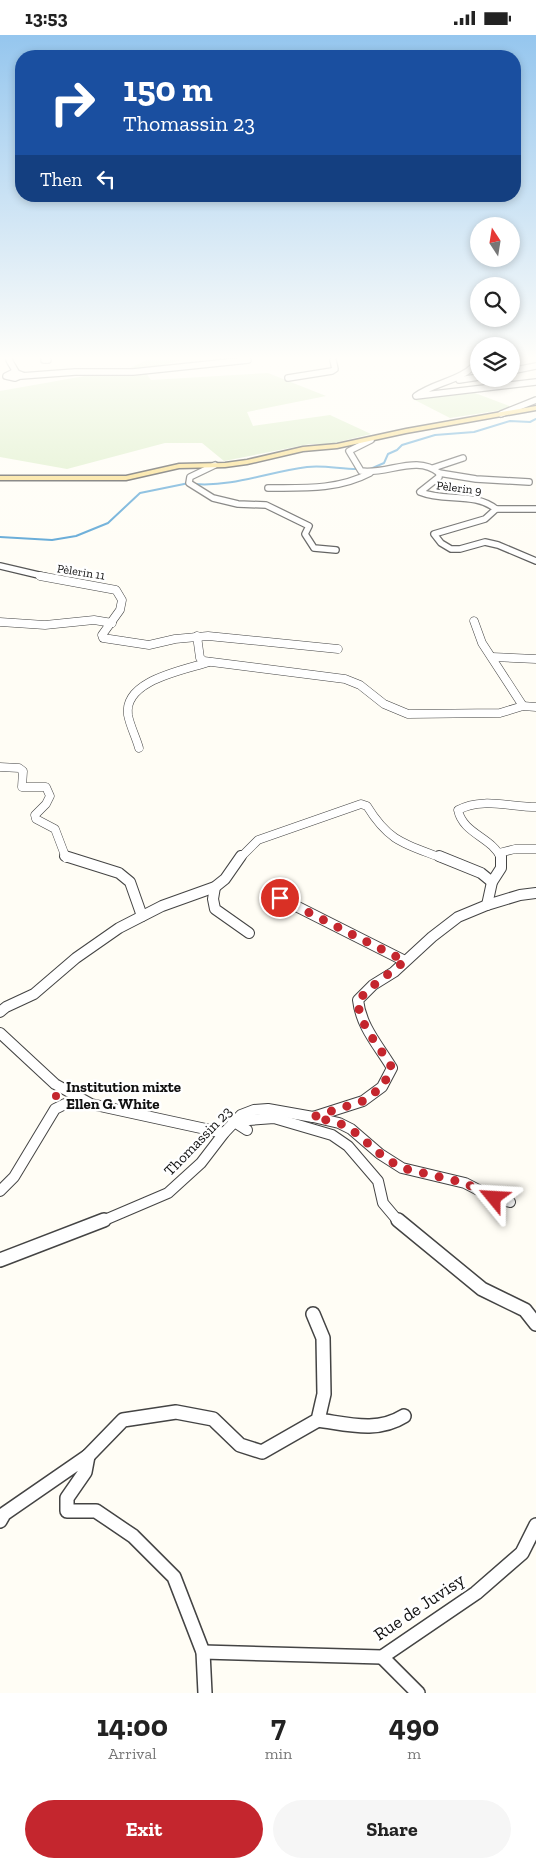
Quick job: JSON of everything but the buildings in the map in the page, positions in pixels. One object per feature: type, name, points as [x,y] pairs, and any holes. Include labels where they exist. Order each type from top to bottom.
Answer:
[{"type":"main road","points":[[0,478],[126,478],[179,466],[246,462],[303,449],[381,437]]},
{"type":"street","points":[[370,473],[361,471],[349,451],[371,440]]},
{"type":"street","points":[[433,467],[463,458]]},
{"type":"street","points":[[215,465],[190,477],[189,483],[213,498],[238,504],[266,505],[274,508],[309,526],[310,528],[305,534],[314,549],[336,550]]},
{"type":"street","name":"Pèlerin 9","points":[[268,488],[326,487],[356,480],[370,473],[406,466],[433,467],[440,473],[439,477],[420,492],[439,498],[486,502],[496,509],[488,518],[437,532],[434,536],[453,549],[484,542],[512,551]]},
{"type":"street","points":[[440,473],[476,479],[529,482]]},
{"type":"street","points":[[496,509],[536,509]]},
{"type":"street","points":[[512,551],[536,561]]},
{"type":"street","name":"Pèlerin 11","points":[[0,566],[23,573],[116,590],[122,600],[120,610],[102,635],[103,638],[149,645],[175,639],[196,637]]},
{"type":"street","points":[[0,622],[38,625],[94,620],[112,623]]},
{"type":"street","points":[[474,621],[482,643],[523,707]]},
{"type":"street","points":[[209,662],[200,658],[196,637],[338,649]]},
{"type":"street","points":[[492,657],[536,659]]},
{"type":"street","points":[[138,748],[128,714],[129,704],[138,688],[158,678],[209,662],[234,663],[283,672],[345,679],[360,685],[384,704],[408,714],[500,713],[523,707],[536,707]]},
{"type":"street","points":[[0,767],[19,768],[23,771],[22,787],[46,787],[50,796],[46,804],[35,815],[36,819],[55,829],[66,858],[119,873],[126,878],[130,882],[142,916]]},
{"type":"street","points":[[487,905],[492,882],[500,872],[502,865],[499,853],[461,822],[458,810],[470,804],[480,803],[536,807]]},
{"type":"street","points":[[0,1012],[6,1007],[34,994],[76,958],[119,928],[169,903],[215,887],[225,879],[243,853],[258,840],[267,835],[313,821],[351,806],[364,804],[369,807],[378,824],[401,843],[460,864],[481,873],[492,882]]},
{"type":"street","points":[[499,853],[515,849],[536,849]]},
{"type":"street","points":[[215,887],[213,899],[215,909],[249,933]]},
{"type":"street","name":"Thomassin 23","points":[[0,1260],[123,1213],[168,1193],[201,1163],[234,1121],[241,1115],[254,1110],[268,1109],[313,1117],[363,1101],[382,1087],[392,1068],[360,1017],[358,1000],[458,917],[487,905],[520,895],[536,893]]},
{"type":"street","points":[[280,898],[405,961]]},
{"type":"street","points":[[0,1033],[55,1084],[90,1104]]},
{"type":"street","points":[[0,1191],[14,1177],[55,1109],[65,1104],[90,1104],[224,1133]]},
{"type":"street","points":[[313,1117],[339,1123],[351,1129],[385,1158],[402,1168],[465,1183],[494,1198],[510,1202]]},
{"type":"street","points":[[234,1121],[274,1118],[332,1135],[348,1146],[378,1181],[386,1209],[418,1239],[482,1289],[525,1310],[536,1324]]},
{"type":"street","points":[[234,1121],[247,1130]]},
{"type":"street","points":[[313,1314],[323,1338],[324,1394],[318,1420]]},
{"type":"street","points":[[0,1521],[4,1514],[88,1456],[123,1419],[176,1412],[212,1419],[240,1445],[262,1451],[318,1420],[372,1427],[387,1426],[404,1417]]},
{"type":"street","points":[[88,1456],[85,1472],[67,1498],[67,1511],[96,1511],[133,1536],[174,1577],[203,1651],[205,1693]]},
{"type":"street","name":"Rue de Juvisy","points":[[203,1651],[382,1657],[476,1593],[522,1553],[536,1525]]},
{"type":"street","points":[[382,1657],[418,1693]]},
{"type":"green space","points":[[0,437],[357,437],[330,444],[310,444],[224,461],[202,443],[165,443],[67,469],[0,457]]},
{"type":"waterway","points":[[368,470],[384,463],[388,454],[397,450],[402,445],[427,437]]},
{"type":"waterway","points":[[194,484],[237,481],[307,467],[320,466],[357,469]]},
{"type":"waterway","points":[[0,537],[52,540],[76,536],[108,523],[140,493],[189,483]]},
{"type":"place","name":"Institution mixte Ellen G. White","points":[[56,1096]]},
{"type":"route","points":[[280,898],[405,961],[358,1000],[360,1017],[392,1068],[382,1087],[363,1101],[313,1117],[339,1123],[351,1129],[385,1158],[402,1168],[465,1183],[494,1198]]}]
